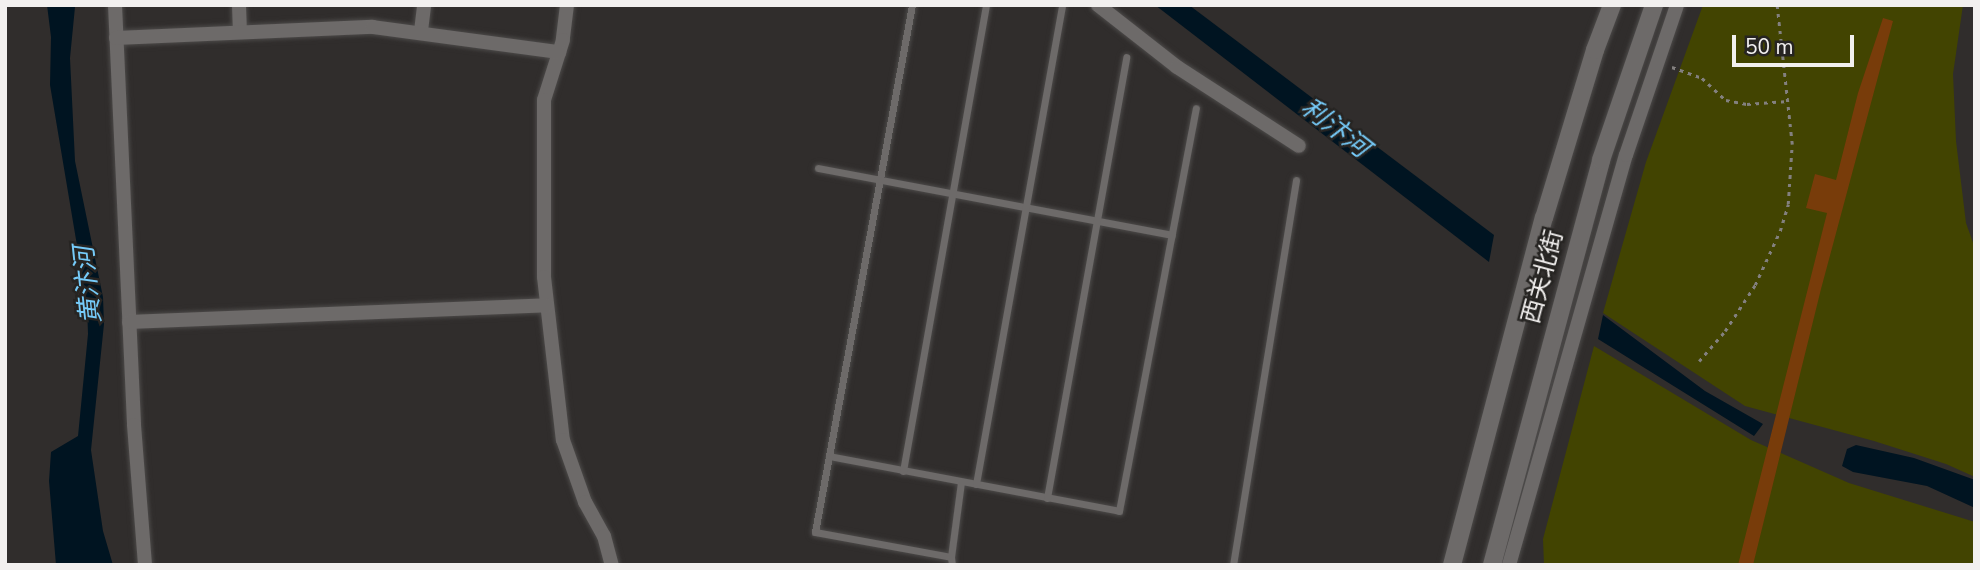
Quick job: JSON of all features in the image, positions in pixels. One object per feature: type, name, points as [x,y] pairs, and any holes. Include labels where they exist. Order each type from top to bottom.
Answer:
[{"type":"street","points":[[115,5],[129,322],[145,565]]},
{"type":"street","points":[[239,5],[240,31]]},
{"type":"street","points":[[421,31],[424,5]]},
{"type":"street","points":[[567,5],[559,52],[544,100],[544,277],[563,440],[585,502],[604,536],[612,565]]},
{"type":"street","points":[[1098,5],[1178,66],[1299,146]]},
{"type":"street","name":"西关北街","points":[[1452,565],[1547,206],[1595,50],[1612,5]]},
{"type":"street","name":"西关北街","points":[[1492,565],[1594,183],[1654,5]]},
{"type":"street","points":[[1510,565],[1586,289],[1656,62],[1677,5]]},
{"type":"street","points":[[116,38],[373,27],[421,31],[559,52]]},
{"type":"street","points":[[129,322],[547,305]]},
{"type":"lane","points":[[912,5],[815,532],[951,561],[961,482]]},
{"type":"lane","points":[[903,471],[986,5]]},
{"type":"lane","points":[[976,484],[1062,7]]},
{"type":"lane","points":[[1047,498],[1126,57]]},
{"type":"lane","points":[[829,456],[1119,511],[1196,107]]},
{"type":"lane","points":[[818,168],[1172,235]]},
{"type":"lane","points":[[1233,565],[1296,180]]},
{"type":"path","points":[[1699,361],[1725,331],[1755,285],[1780,231],[1791,180],[1789,101],[1779,42],[1777,5]]},
{"type":"path","points":[[1656,62],[1702,78],[1726,100],[1747,104],[1789,101]]},
{"type":"shaded area","points":[[1703,5],[1963,5],[1953,74],[1956,141],[1966,223],[1975,248],[1975,477],[1946,464],[1874,441],[1745,406],[1603,313],[1646,162]]},
{"type":"shaded area","points":[[1594,346],[1751,440],[1849,483],[1975,522],[1975,565],[1544,565],[1543,539]]},
{"type":"water","name":"黄汴河","points":[[47,5],[75,7],[70,58],[75,161],[103,297],[104,324],[91,450],[103,531],[113,565],[56,565],[49,481],[51,452],[78,436],[88,334],[87,305],[50,85],[51,37]]},
{"type":"water","name":"利汴河","points":[[1155,5],[1189,5],[1494,235],[1489,262]]},
{"type":"water","points":[[1603,315],[1705,391],[1763,424],[1754,436],[1598,339]]},
{"type":"water","points":[[1856,445],[1914,458],[1975,480],[1975,508],[1927,486],[1853,472],[1842,466],[1847,449]]},
{"type":"building","points":[[1883,18],[1893,21],[1821,289],[1753,565],[1738,565],[1827,213],[1806,208],[1815,174],[1836,180],[1858,93]]}]
